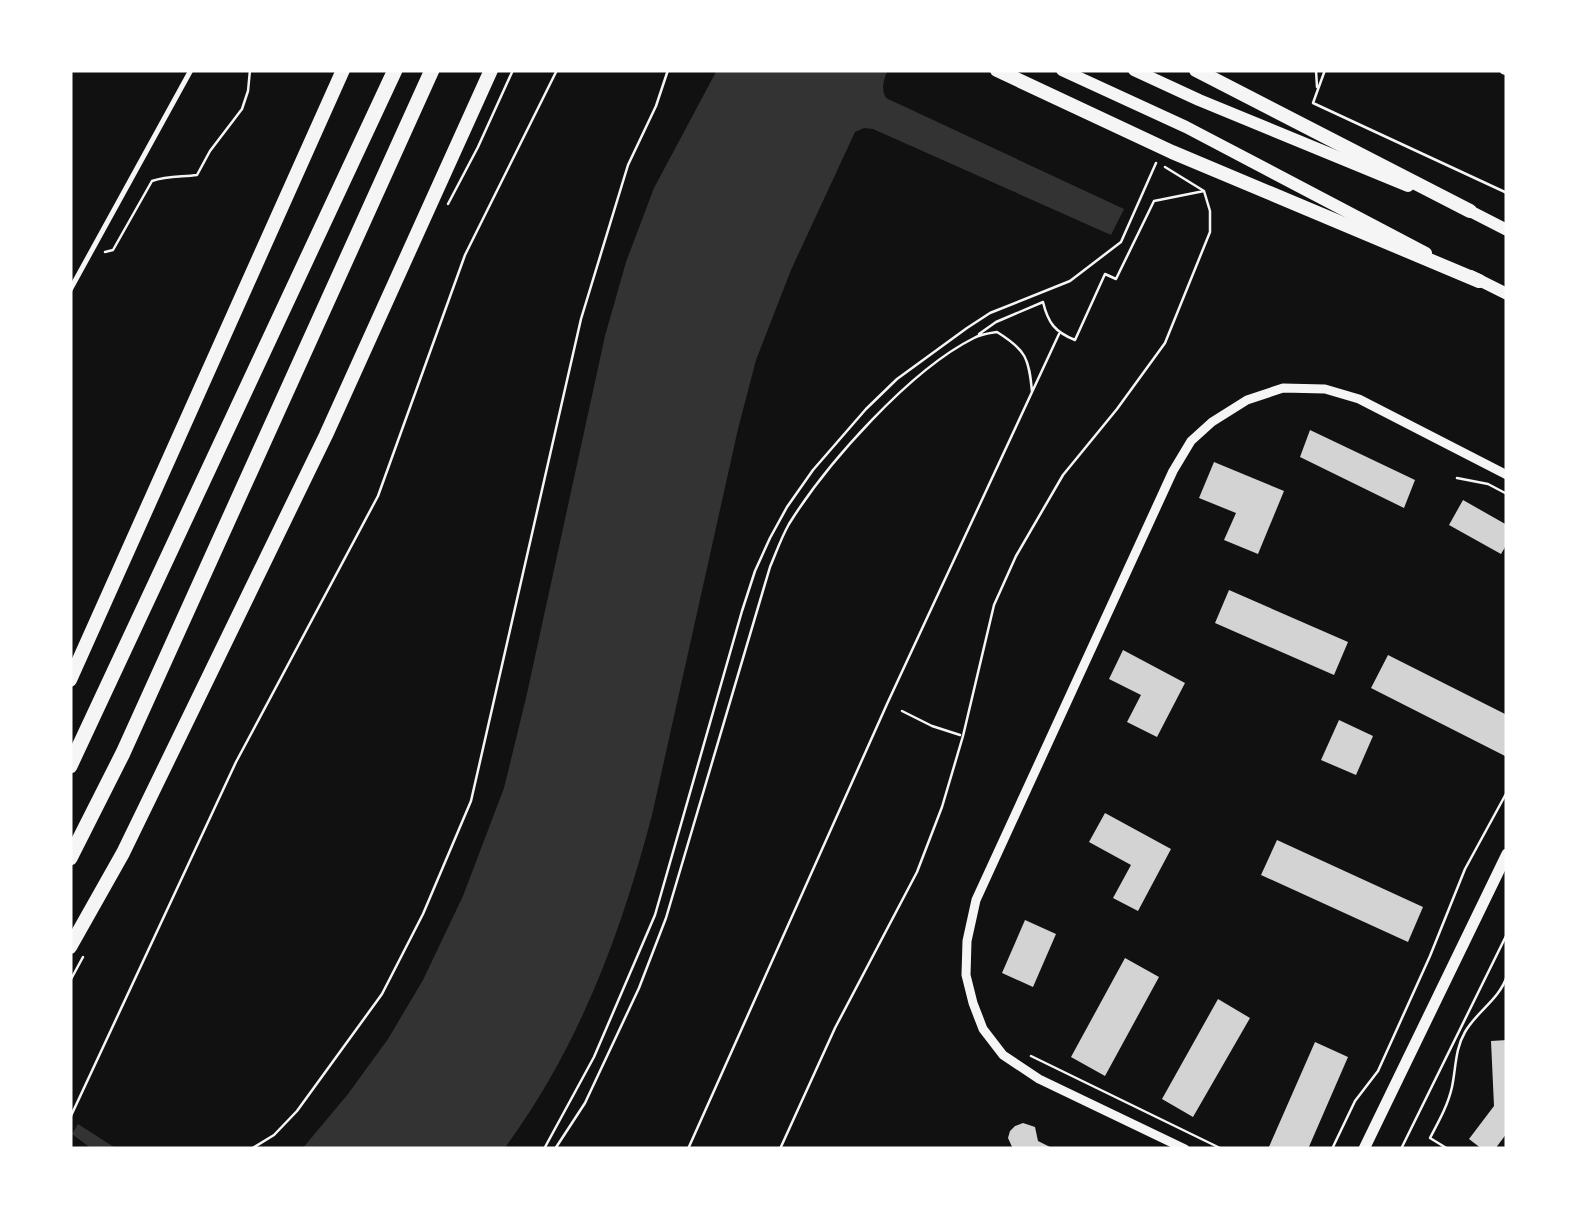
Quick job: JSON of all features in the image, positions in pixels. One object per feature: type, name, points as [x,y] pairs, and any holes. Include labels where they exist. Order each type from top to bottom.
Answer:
[{"type":"highway","points":[[70,766],[395,70]]},
{"type":"highway","points":[[70,858],[124,753],[432,70]]},
{"type":"main road","points":[[70,680],[342,70]]},
{"type":"main road","points":[[996,70],[1166,154],[1479,280]]},
{"type":"main road","points":[[1062,70],[1186,127],[1507,294]]},
{"type":"main road","points":[[1134,70],[1470,211]]},
{"type":"main road","points":[[70,947],[122,853],[326,435],[488,73]]},
{"type":"main road","points":[[1203,73],[1507,230]]},
{"type":"street","points":[[1185,1149],[1039,1079],[1003,1055],[983,1028],[966,975],[966,941],[976,900],[1173,471],[1190,441],[1212,422],[1247,400],[1283,388],[1325,389],[1359,399],[1507,475]]},
{"type":"street","points":[[1364,1149],[1507,854]]},
{"type":"lane","points":[[70,290],[191,70]]},
{"type":"path","points":[[102,252],[113,250],[152,181],[198,175],[210,150],[242,109],[250,70]]},
{"type":"path","points":[[70,1118],[236,762],[378,496],[465,256],[558,70]]},
{"type":"path","points":[[251,1149],[274,1135],[297,1112],[382,994],[423,914],[471,801],[581,318],[628,165],[668,70]]},
{"type":"path","points":[[1316,70],[1317,88]]},
{"type":"path","points":[[1326,70],[1313,103],[1507,193]]},
{"type":"path","points":[[544,1149],[594,1057],[655,915],[742,611],[755,571],[786,508],[813,470],[866,410],[911,368],[990,313],[1070,281],[1121,242],[1166,154]]},
{"type":"path","points":[[780,1149],[836,1028],[917,872],[963,736],[994,605],[1016,556],[1063,474],[1117,410],[1165,343],[1210,232],[1210,211],[1204,191],[1165,168]]},
{"type":"path","points":[[555,1149],[586,1103],[640,988],[666,918],[764,585],[786,528],[882,409],[931,366],[996,322],[1043,302],[1046,316],[1059,334],[1074,340],[1105,274],[1116,278],[1154,201],[1204,191]]},
{"type":"path","points":[[976,336],[997,332],[1017,344],[1030,363],[1032,392]]},
{"type":"path","points":[[688,1149],[887,704],[1059,334]]},
{"type":"path","points":[[1458,478],[1488,484],[1507,494]]},
{"type":"path","points":[[902,711],[963,736]]},
{"type":"path","points":[[1332,1149],[1355,1101],[1378,1071],[1464,869],[1507,792]]},
{"type":"path","points":[[1401,1149],[1507,934]]},
{"type":"path","points":[[1448,1149],[1430,1138],[1452,1088],[1456,1052],[1466,1030],[1496,997],[1507,976]]},
{"type":"path","points":[[1031,1056],[1222,1149]]},
{"type":"shaded area","points":[[717,70],[888,70],[883,84],[886,98],[1124,209],[1111,235],[873,129],[855,132],[791,270],[756,360],[640,859],[594,989],[554,1071],[504,1149],[302,1149],[388,1039],[423,980],[463,896],[504,788],[605,336],[626,262],[654,188]]},
{"type":"shaded area","points":[[78,1124],[117,1149],[92,1149],[72,1134]]},
{"type":"building","points":[[1310,430],[1415,480],[1404,508],[1300,457]]},
{"type":"building","points":[[1214,462],[1284,491],[1258,554],[1224,540],[1236,513],[1199,498]]},
{"type":"building","points":[[1463,500],[1507,525],[1507,544],[1501,554],[1449,525]]},
{"type":"building","points":[[1229,590],[1348,642],[1334,675],[1215,623]]},
{"type":"building","points":[[1123,650],[1185,683],[1157,737],[1127,722],[1141,695],[1109,679]]},
{"type":"building","points":[[1388,655],[1507,715],[1507,757],[1371,688]]},
{"type":"building","points":[[1339,720],[1373,736],[1356,775],[1321,760]]},
{"type":"building","points":[[1105,813],[1171,849],[1138,911],[1113,898],[1131,865],[1089,842]]},
{"type":"building","points":[[1277,840],[1423,907],[1408,942],[1261,875]]},
{"type":"building","points":[[1025,920],[1056,934],[1033,987],[1002,973]]},
{"type":"building","points":[[1125,958],[1159,977],[1105,1076],[1071,1057]]},
{"type":"building","points":[[1218,999],[1250,1018],[1193,1117],[1162,1099]]},
{"type":"building","points":[[1507,1040],[1507,1133],[1495,1149],[1482,1149],[1469,1139],[1494,1106],[1491,1041]]},
{"type":"building","points":[[1315,1042],[1348,1057],[1308,1149],[1268,1149]]},
{"type":"building","points":[[1023,1123],[1035,1127],[1038,1141],[1054,1149],[1013,1149],[1008,1138],[1010,1131]]}]
